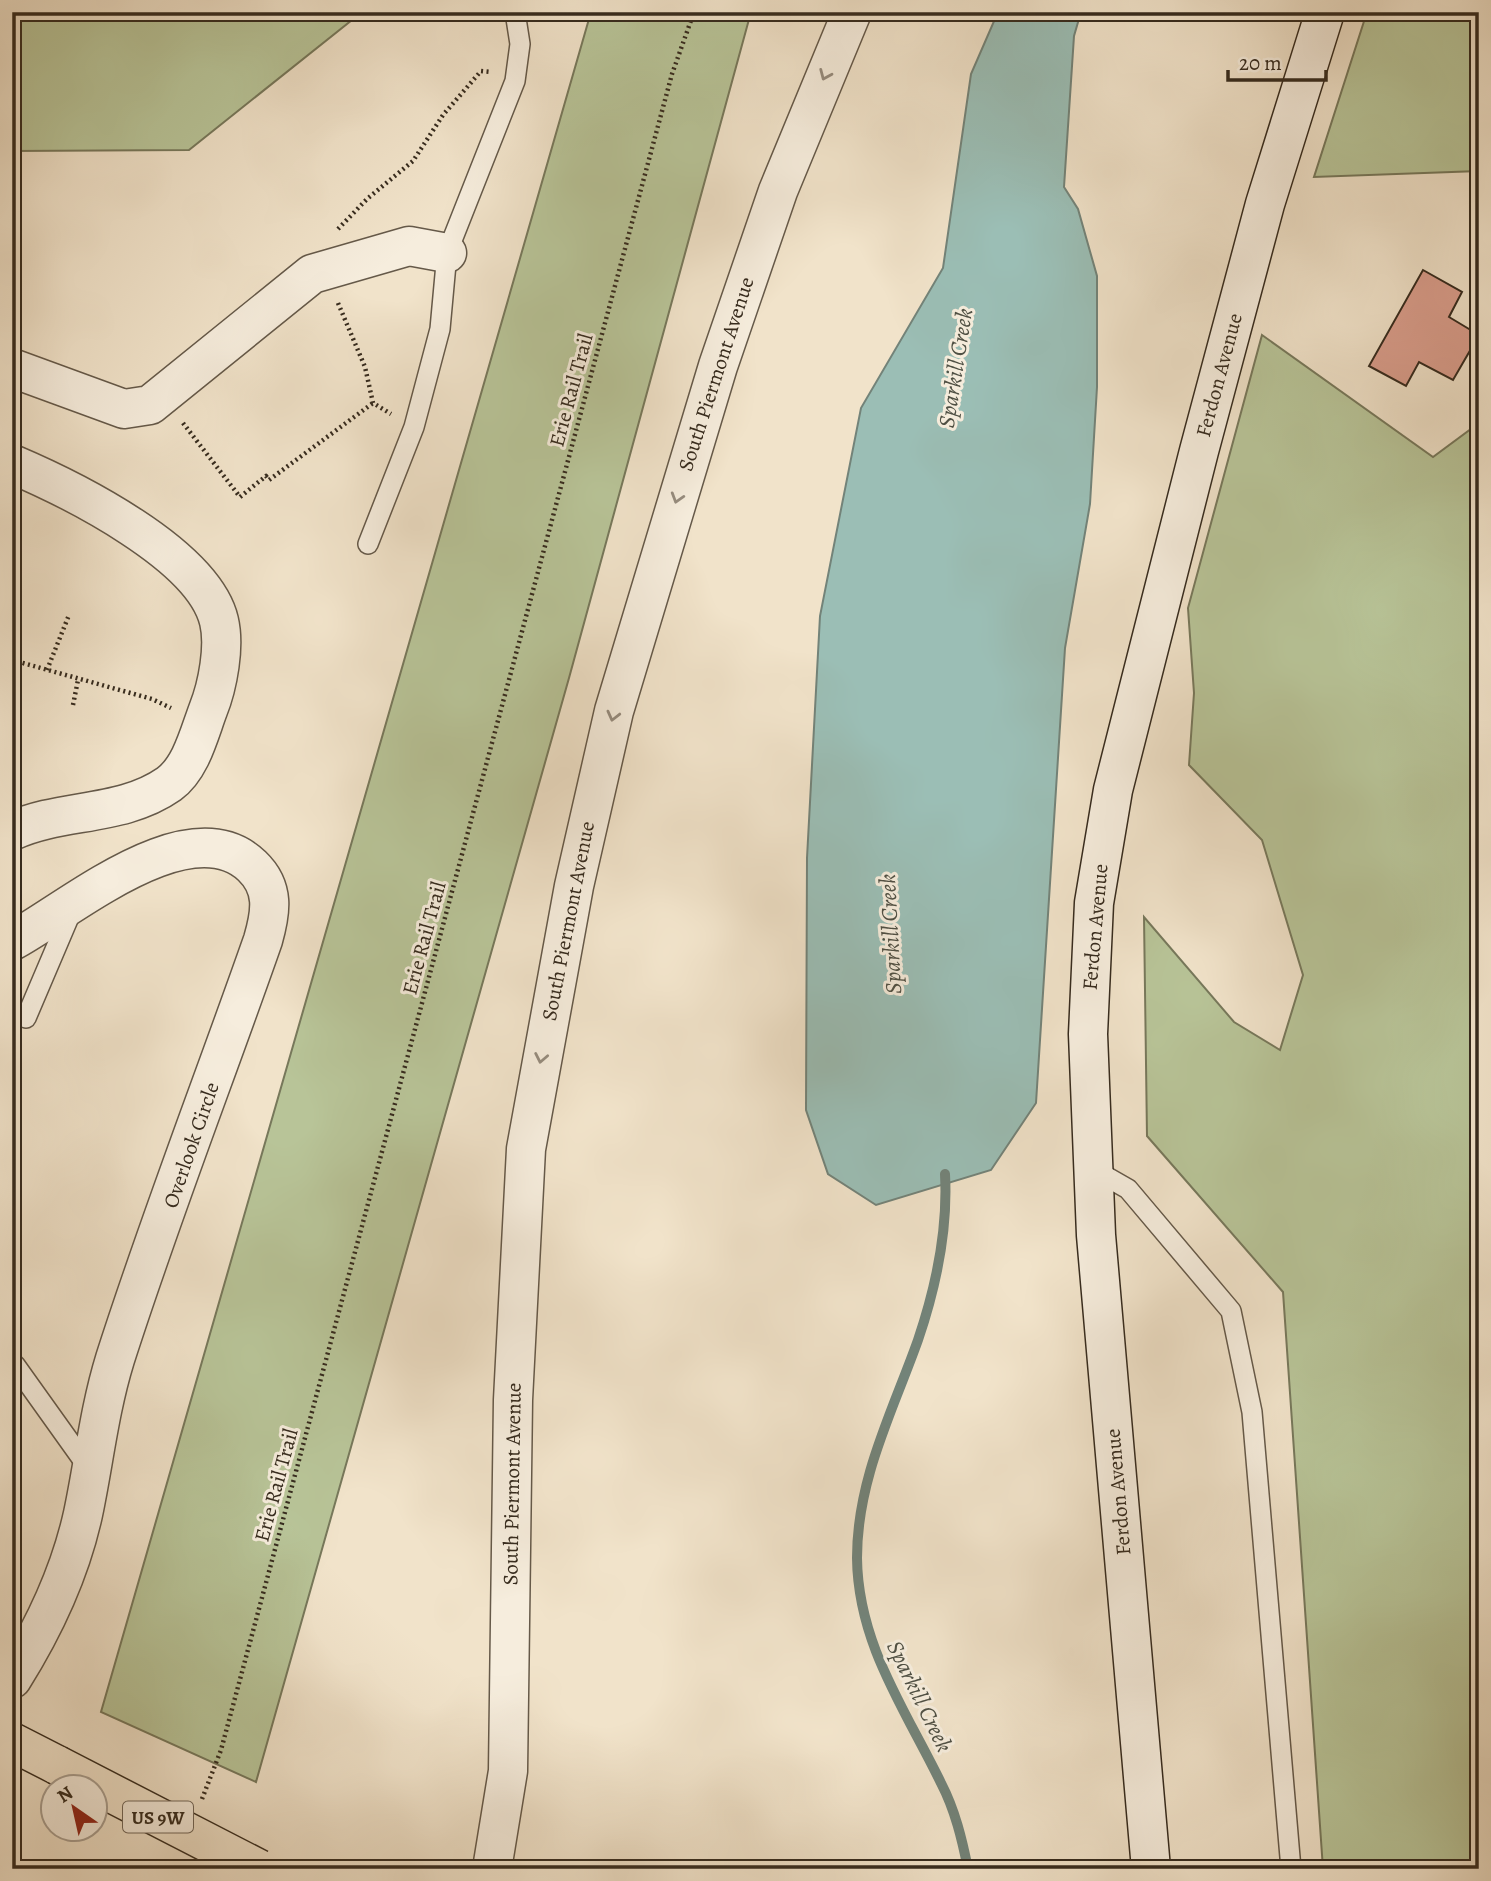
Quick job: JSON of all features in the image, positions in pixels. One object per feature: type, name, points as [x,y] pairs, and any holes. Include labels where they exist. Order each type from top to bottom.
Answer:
[{"type":"main road","name":"US 9W","points":[[12,1742],[259,1869]]},
{"type":"street","name":"South Piermont Avenue","points":[[492,1869],[508,1771],[513,1400],[526,1149],[569,913],[614,710],[714,379],[778,191],[852,12]]},
{"type":"street","name":"Ferdon Avenue","points":[[1151,1869],[1102,1313],[1093,1169],[1088,1034],[1089,959],[1094,903],[1113,790],[1265,204],[1325,12]]},
{"type":"street","points":[[12,368],[124,409],[150,405],[312,274],[409,246],[447,253]]},
{"type":"street","points":[[12,464],[56,483],[155,542],[201,586],[219,620],[220,648],[212,700],[189,760],[170,783],[126,805],[12,831]]},
{"type":"street","name":"Overlook Circle","points":[[12,941],[127,869],[170,855],[204,849],[236,855],[249,863],[260,874],[270,900],[263,940],[116,1357],[98,1421],[90,1471],[69,1560],[55,1599],[17,1657]]},
{"type":"lane","points":[[368,544],[418,415],[440,329],[447,253],[515,81],[520,44],[515,12]]},
{"type":"lane","points":[[26,1018],[77,901]]},
{"type":"lane","points":[[1093,1169],[1135,1197],[1231,1311],[1252,1412],[1291,1869]]},
{"type":"lane","points":[[15,1365],[90,1471]]},
{"type":"path","name":"Erie Rail Trail","points":[[198,1810],[228,1724],[672,74],[694,12]]},
{"type":"path","points":[[345,222],[413,161],[443,115],[481,71],[495,73]]},
{"type":"path","points":[[335,295],[365,367],[373,403],[392,414]]},
{"type":"path","points":[[189,431],[240,496],[266,476],[269,480],[373,403]]},
{"type":"path","points":[[47,670],[69,615]]},
{"type":"path","points":[[12,660],[152,699]]},
{"type":"path","points":[[73,705],[78,680]]},
{"type":"green space","points":[[12,12],[362,12],[189,150],[12,151]]},
{"type":"green space","points":[[591,12],[751,12],[569,678],[256,1782],[101,1712]]},
{"type":"green space","points":[[1367,12],[1479,12],[1479,171],[1314,177]]},
{"type":"green space","points":[[1262,335],[1433,457],[1479,423],[1479,1869],[1323,1869],[1283,1292],[1147,1136],[1144,917],[1234,1022],[1280,1050],[1303,975],[1262,840],[1189,765],[1194,693],[1188,608]]},
{"type":"water","points":[[998,12],[1081,12],[1074,36],[1064,187],[1078,209],[1097,276],[1097,387],[1090,504],[1065,648],[1036,1103],[991,1170],[876,1205],[828,1174],[806,1110],[807,858],[820,616],[861,408],[943,268],[971,74]]},
{"type":"building","points":[[1423,270],[1462,292],[1449,317],[1479,335],[1453,380],[1419,362],[1406,386],[1369,366]]},
{"type":"waterway","name":"Sparkill Creek","points":[[945,1174],[945,1216],[935,1279],[918,1340],[869,1474],[863,1501],[857,1558],[865,1619],[886,1675],[946,1793],[958,1825],[968,1869]]}]
